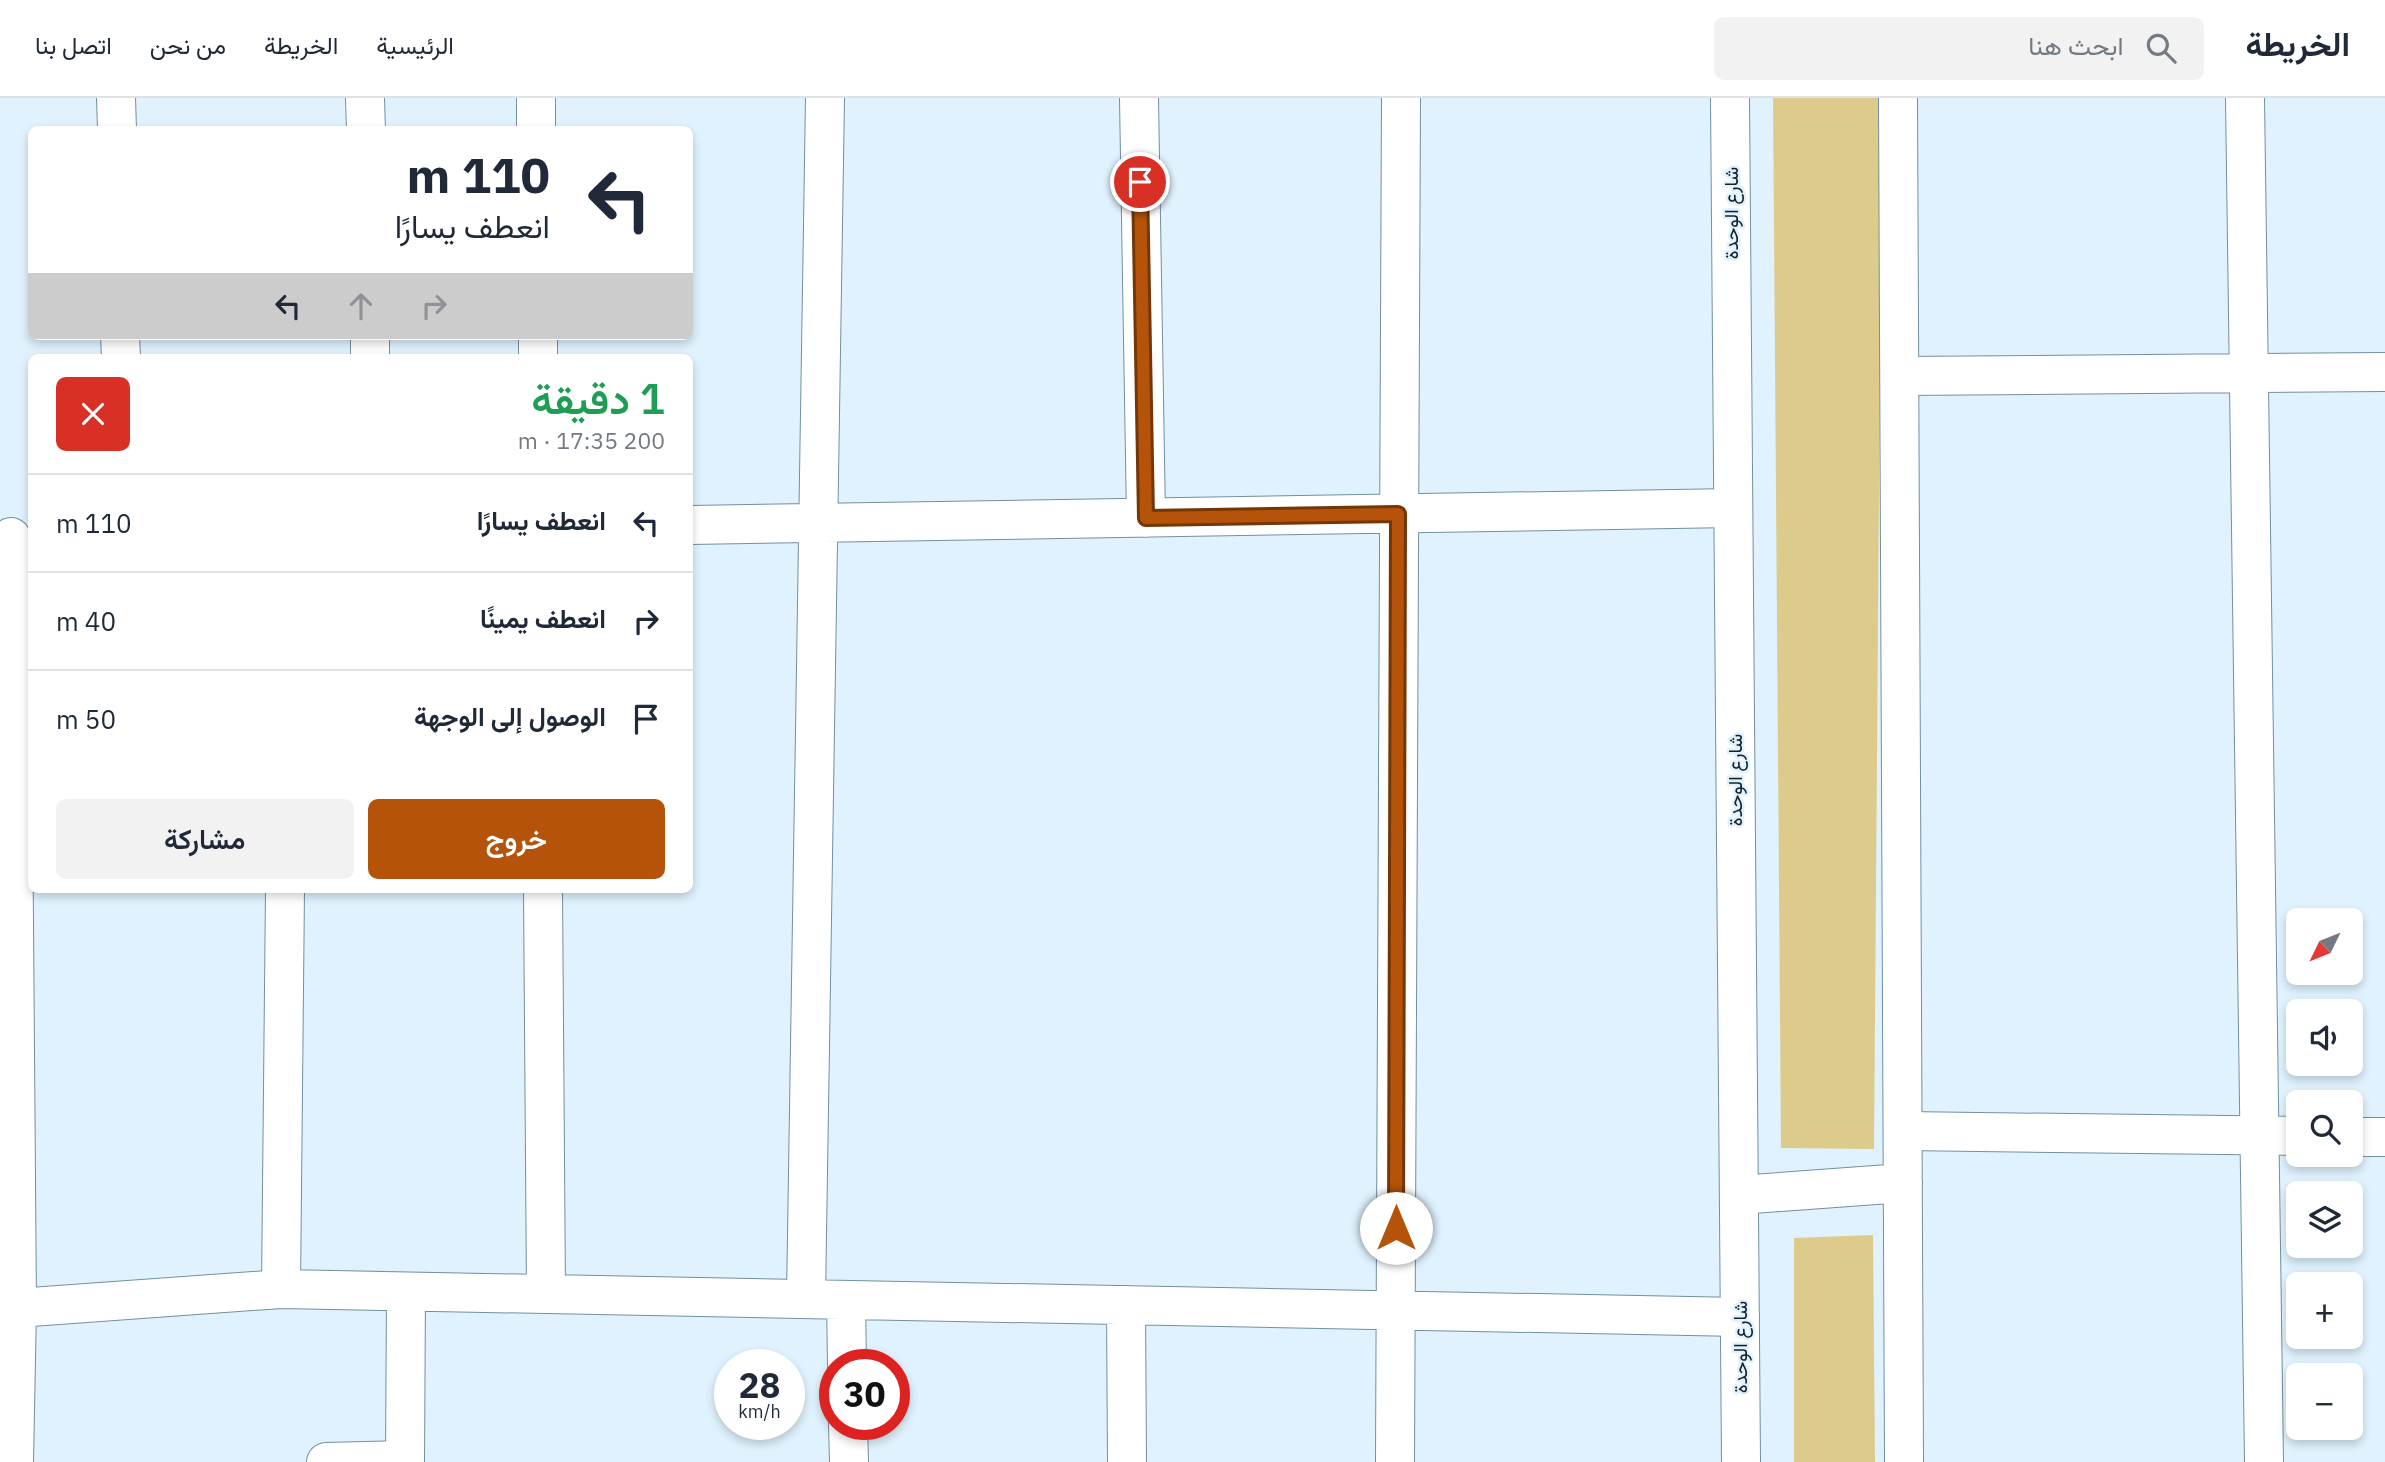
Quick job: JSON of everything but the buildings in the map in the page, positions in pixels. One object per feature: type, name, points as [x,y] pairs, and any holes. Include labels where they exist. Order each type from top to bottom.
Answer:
[{"type":"street","points":[[116,98],[117,126]]},
{"type":"street","points":[[365,98],[366,126]]},
{"type":"street","points":[[536,98],[536,126]]},
{"type":"street","points":[[806,1299],[825,98]]},
{"type":"street","points":[[1139,98],[1146,518]]},
{"type":"street","points":[[1395,1462],[1401,98]]},
{"type":"street","name":"شارع الوحدة","points":[[1730,98],[1741,1462]]},
{"type":"street","points":[[1898,98],[1905,1462]]},
{"type":"street","points":[[2245,98],[2264,1462]]},
{"type":"street","points":[[1900,376],[2385,372]]},
{"type":"street","points":[[693,526],[1733,508]]},
{"type":"street","points":[[14,537],[17,1308],[14,1462]]},
{"type":"street","points":[[281,1289],[285,893]]},
{"type":"street","points":[[543,893],[546,1294]]},
{"type":"street","points":[[1904,1130],[2286,1136]]},
{"type":"street","points":[[2363,1137],[2385,1137]]},
{"type":"street","points":[[1739,1195],[1903,1183]]},
{"type":"street","points":[[17,1308],[281,1289],[1740,1317]]},
{"type":"street","points":[[326,1462],[405,1461],[406,1292]]},
{"type":"street","points":[[846,1300],[847,1349]]},
{"type":"street","points":[[1126,1305],[1127,1462]]},
{"type":"street","points":[[848,1440],[849,1462]]},
{"type":"shaded area","points":[[1773,98],[1882,98],[1874,1149],[1781,1148]]},
{"type":"shaded area","points":[[1873,1235],[1875,1462],[1794,1462],[1794,1238]]},
{"type":"route","points":[[1140,182],[1146,518],[1398,514],[1396,1228]]}]
